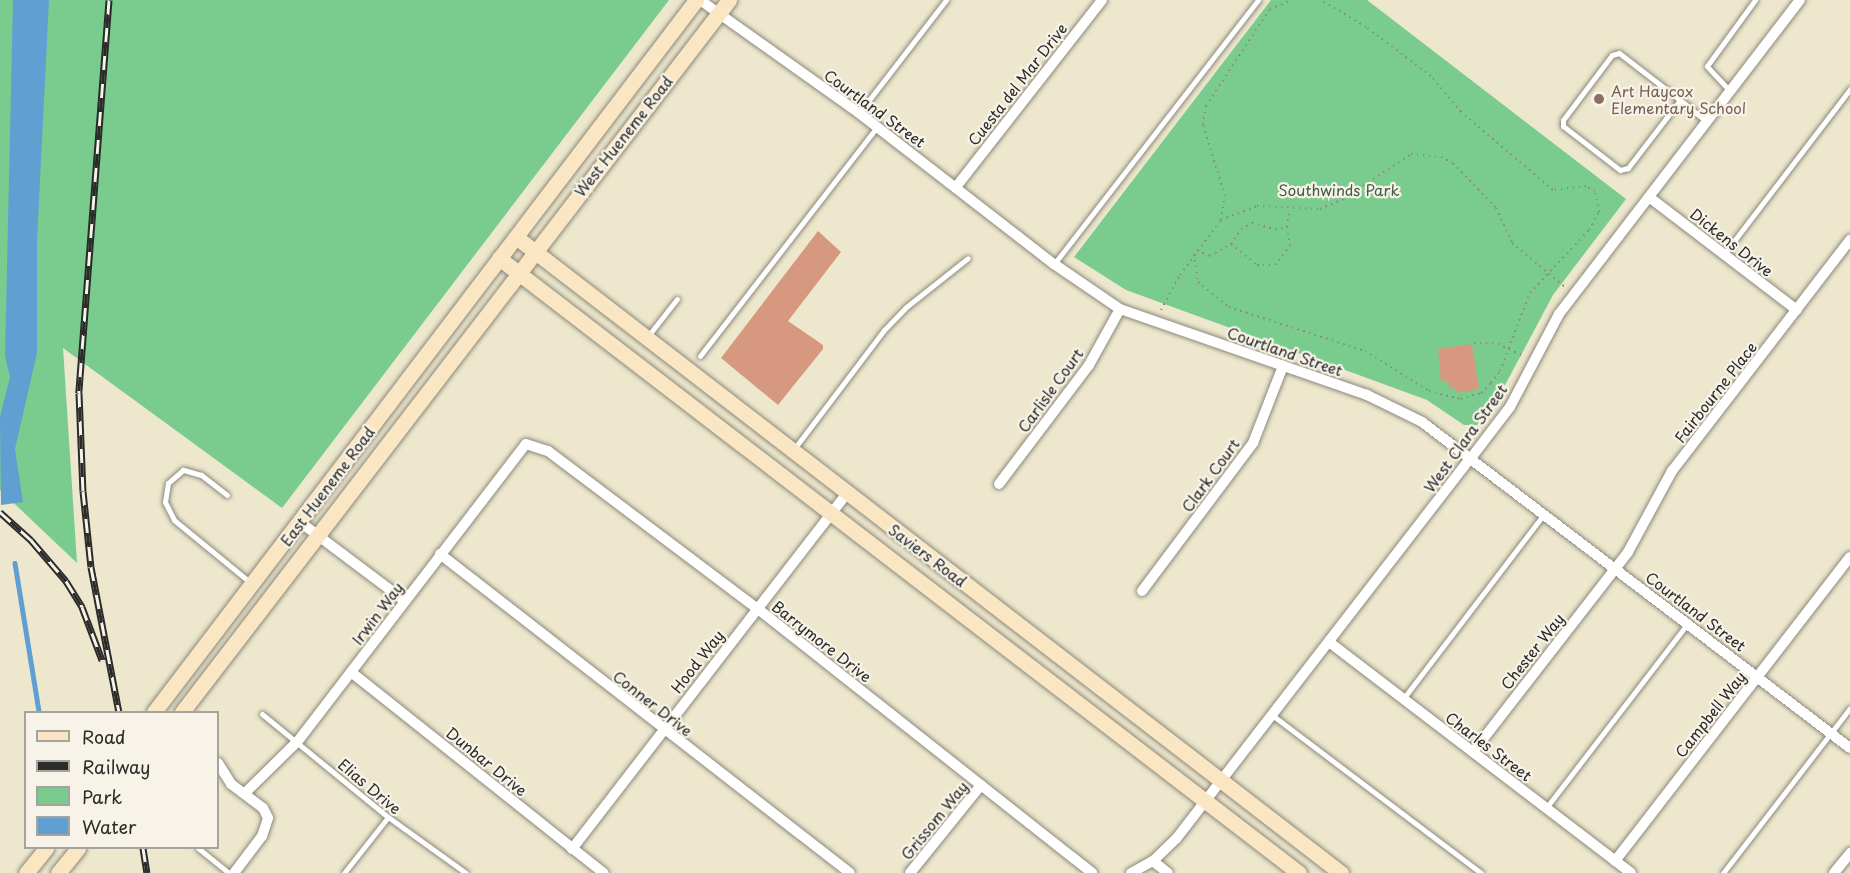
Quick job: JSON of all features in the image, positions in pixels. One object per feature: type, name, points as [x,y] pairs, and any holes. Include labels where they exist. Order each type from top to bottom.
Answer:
[{"type":"main road","name":"West Hueneme Road","points":[[499,258],[698,0]]},
{"type":"main road","name":"West Hueneme Road","points":[[517,273],[729,0]]},
{"type":"main road","name":"Saviers Road","points":[[516,237],[1341,873]]},
{"type":"main road","name":"Saviers Road","points":[[499,258],[1299,873]]},
{"type":"main road","name":"East Hueneme Road","points":[[154,711],[499,258]]},
{"type":"main road","name":"East Hueneme Road","points":[[183,711],[319,536],[517,273]]},
{"type":"main road","points":[[176,711],[177,699],[197,669],[203,648]]},
{"type":"main road","points":[[26,873],[45,849]]},
{"type":"main road","points":[[58,873],[77,849]]},
{"type":"street","name":"Courtland Street","points":[[698,0],[859,113],[1054,264],[1120,309],[1396,407],[1471,458],[1850,748]]},
{"type":"street","name":"Cuesta del Mar Drive","points":[[956,187],[1102,0]]},
{"type":"street","name":"West Clara Street","points":[[1131,873],[1153,861],[1206,801],[1471,458],[1510,407],[1558,314],[1800,0]]},
{"type":"street","name":"Dickens Drive","points":[[1649,197],[1797,310]]},
{"type":"street","name":"Fairbourne Place","points":[[1615,568],[1640,534],[1672,471],[1850,240]]},
{"type":"street","name":"Carlisle Court","points":[[999,484],[1089,365],[1120,309]]},
{"type":"street","name":"Clark Court","points":[[1142,591],[1253,443],[1283,366]]},
{"type":"street","name":"Irwin Way","points":[[244,793],[298,741],[526,444]]},
{"type":"street","name":"Barrymore Drive","points":[[526,444],[549,451],[758,609],[1092,873]]},
{"type":"street","name":"Hood Way","points":[[572,849],[662,729],[847,493]]},
{"type":"street","points":[[300,522],[405,601]]},
{"type":"street","name":"Conner Drive","points":[[440,554],[850,873]]},
{"type":"street","name":"Campbell Way","points":[[1616,861],[1850,557]]},
{"type":"street","name":"Chester Way","points":[[1473,752],[1615,568]]},
{"type":"street","name":"Charles Street","points":[[1329,642],[1631,873]]},
{"type":"street","name":"Dunbar Drive","points":[[351,672],[604,873]]},
{"type":"street","points":[[219,765],[231,784],[263,808],[268,823],[234,873]]},
{"type":"street","name":"Grissom Way","points":[[910,873],[981,785]]},
{"type":"street","points":[[1834,873],[1850,853]]},
{"type":"street","points":[[1153,861],[1168,873]]},
{"type":"lane","points":[[859,113],[946,0]]},
{"type":"lane","points":[[1054,264],[1258,0]]},
{"type":"lane","points":[[1730,91],[1707,66],[1755,0]]},
{"type":"lane","points":[[1680,100],[1628,168],[1620,170],[1563,126],[1563,120],[1612,55],[1619,53],[1680,100],[1707,122]]},
{"type":"lane","points":[[1724,254],[1850,88]]},
{"type":"lane","points":[[700,356],[877,127]]},
{"type":"lane","points":[[793,451],[884,330],[905,308],[968,258]]},
{"type":"lane","points":[[647,337],[677,299]]},
{"type":"lane","points":[[227,495],[201,475],[183,470],[168,483],[165,502],[174,520],[252,585]]},
{"type":"lane","points":[[1403,699],[1544,514]]},
{"type":"lane","points":[[1546,808],[1687,624]]},
{"type":"lane","points":[[1724,873],[1850,708]]},
{"type":"lane","name":"Elias Drive","points":[[262,714],[298,741],[388,817],[466,873]]},
{"type":"lane","points":[[1272,715],[1481,873]]},
{"type":"lane","points":[[345,873],[388,817]]},
{"type":"lane","points":[[199,849],[229,873]]},
{"type":"path","points":[[1221,220],[1225,196],[1203,125],[1206,106],[1270,9],[1292,0]]},
{"type":"path","points":[[1194,254],[1198,282],[1229,307],[1365,351],[1445,398],[1461,399],[1481,393],[1500,371],[1523,304],[1599,212],[1595,191],[1586,186],[1553,190],[1461,112],[1431,76],[1366,27],[1321,0]]},
{"type":"path","points":[[1156,321],[1194,254],[1221,220],[1245,207],[1308,210],[1334,204],[1411,154],[1442,157],[1479,187],[1496,208],[1512,243],[1575,294]]},
{"type":"path","points":[[1231,244],[1257,265],[1269,267],[1288,254],[1291,239],[1287,227],[1290,209]]},
{"type":"path","points":[[1197,250],[1210,256],[1231,244],[1241,229],[1252,223],[1275,229],[1287,227]]},
{"type":"path","points":[[1474,343],[1508,348],[1533,360]]},
{"type":"green space","points":[[0,0],[669,0],[282,508],[63,348],[77,563],[0,490]]},
{"type":"green space","name":"Southwinds Park","points":[[1271,0],[1367,0],[1626,199],[1553,295],[1505,385],[1477,425],[1464,425],[1427,400],[1126,290],[1074,257]]},
{"type":"water","points":[[13,0],[49,0],[37,240],[37,353],[15,449],[23,502],[1,505],[0,417],[10,377],[5,356]]},
{"type":"building","points":[[818,231],[841,252],[788,321],[823,345],[823,349],[778,405],[721,358]]},
{"type":"building","points":[[1472,344],[1479,389],[1457,393],[1456,388],[1450,389],[1448,381],[1441,382],[1438,349]]},
{"type":"waterway","points":[[15,563],[39,711]]},
{"type":"railway","points":[[109,0],[79,393],[83,491],[91,567],[119,711]]},
{"type":"railway","points":[[0,512],[31,540],[66,581],[82,607],[102,660]]},
{"type":"railway","points":[[143,849],[147,873]]},
{"type":"place","name":"Art Haycox Elementary School","points":[[1599,99]]}]
